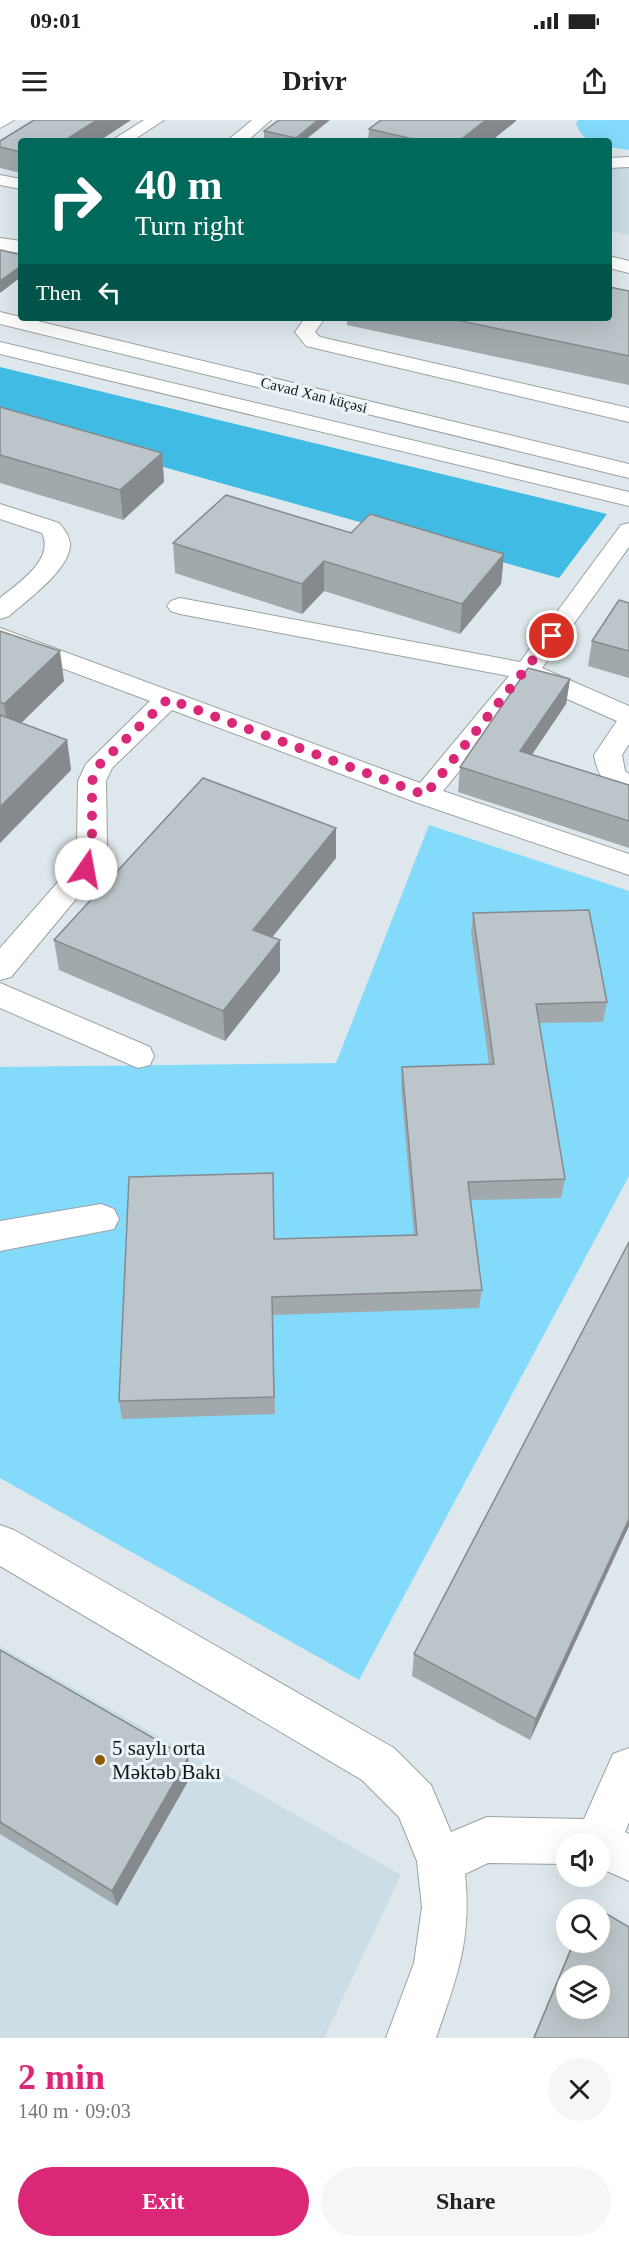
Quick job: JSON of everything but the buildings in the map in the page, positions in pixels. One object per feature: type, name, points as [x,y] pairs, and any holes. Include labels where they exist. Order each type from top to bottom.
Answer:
[{"type":"street","points":[[0,123],[6,120]]},
{"type":"street","points":[[125,138],[156,120]]},
{"type":"street","points":[[240,138],[263,120]]},
{"type":"street","points":[[612,163],[629,162]]},
{"type":"street","points":[[0,180],[18,183]]},
{"type":"street","points":[[612,263],[629,267]]},
{"type":"street","name":"Cavad Xan küçəsi","points":[[0,318],[629,471]]},
{"type":"street","points":[[313,321],[305,332],[313,342],[629,415]]},
{"type":"street","name":"Cavad Xan küçəsi","points":[[0,348],[629,499]]},
{"type":"street","points":[[0,511],[51,528],[59,542],[57,551],[46,569],[0,611]]},
{"type":"street","points":[[425,795],[527,671],[629,530]]},
{"type":"street","points":[[180,606],[527,671],[629,716]]},
{"type":"street","points":[[0,636],[425,795],[629,865]]},
{"type":"street","points":[[0,969],[86,869],[92,846],[92,781],[100,764],[168,699]]},
{"type":"street","points":[[629,723],[608,755],[612,774],[629,789]]},
{"type":"street","points":[[0,995],[138,1056]]},
{"type":"street","points":[[0,1236],[101,1219]]},
{"type":"street","points":[[0,1544],[378,1764],[415,1801],[440,1861],[446,1907],[438,1963],[411,2038]]},
{"type":"street","points":[[440,1861],[487,1840],[613,1850],[629,1770]]},
{"type":"shaded area","points":[[578,120],[629,120],[629,150],[612,147],[612,138],[586,138],[581,134],[576,123]]},
{"type":"shaded area","points":[[612,167],[629,167],[629,236],[612,231]]},
{"type":"shaded area","points":[[0,367],[607,514],[559,578],[0,421]]},
{"type":"shaded area","points":[[429,825],[629,891],[629,1176],[359,1680],[0,1478],[0,1067],[336,1063]]},
{"type":"shaded area","name":"5 saylı orta Məktəb Bakı","points":[[0,1646],[401,1875],[324,2038],[0,2038]]},
{"type":"place","name":"5 saylı orta Məktəb Bakı","points":[[100,1760]]},
{"type":"route","points":[[86,869],[92,846],[92,781],[100,764],[168,699],[425,795],[527,671],[552,636]]}]
